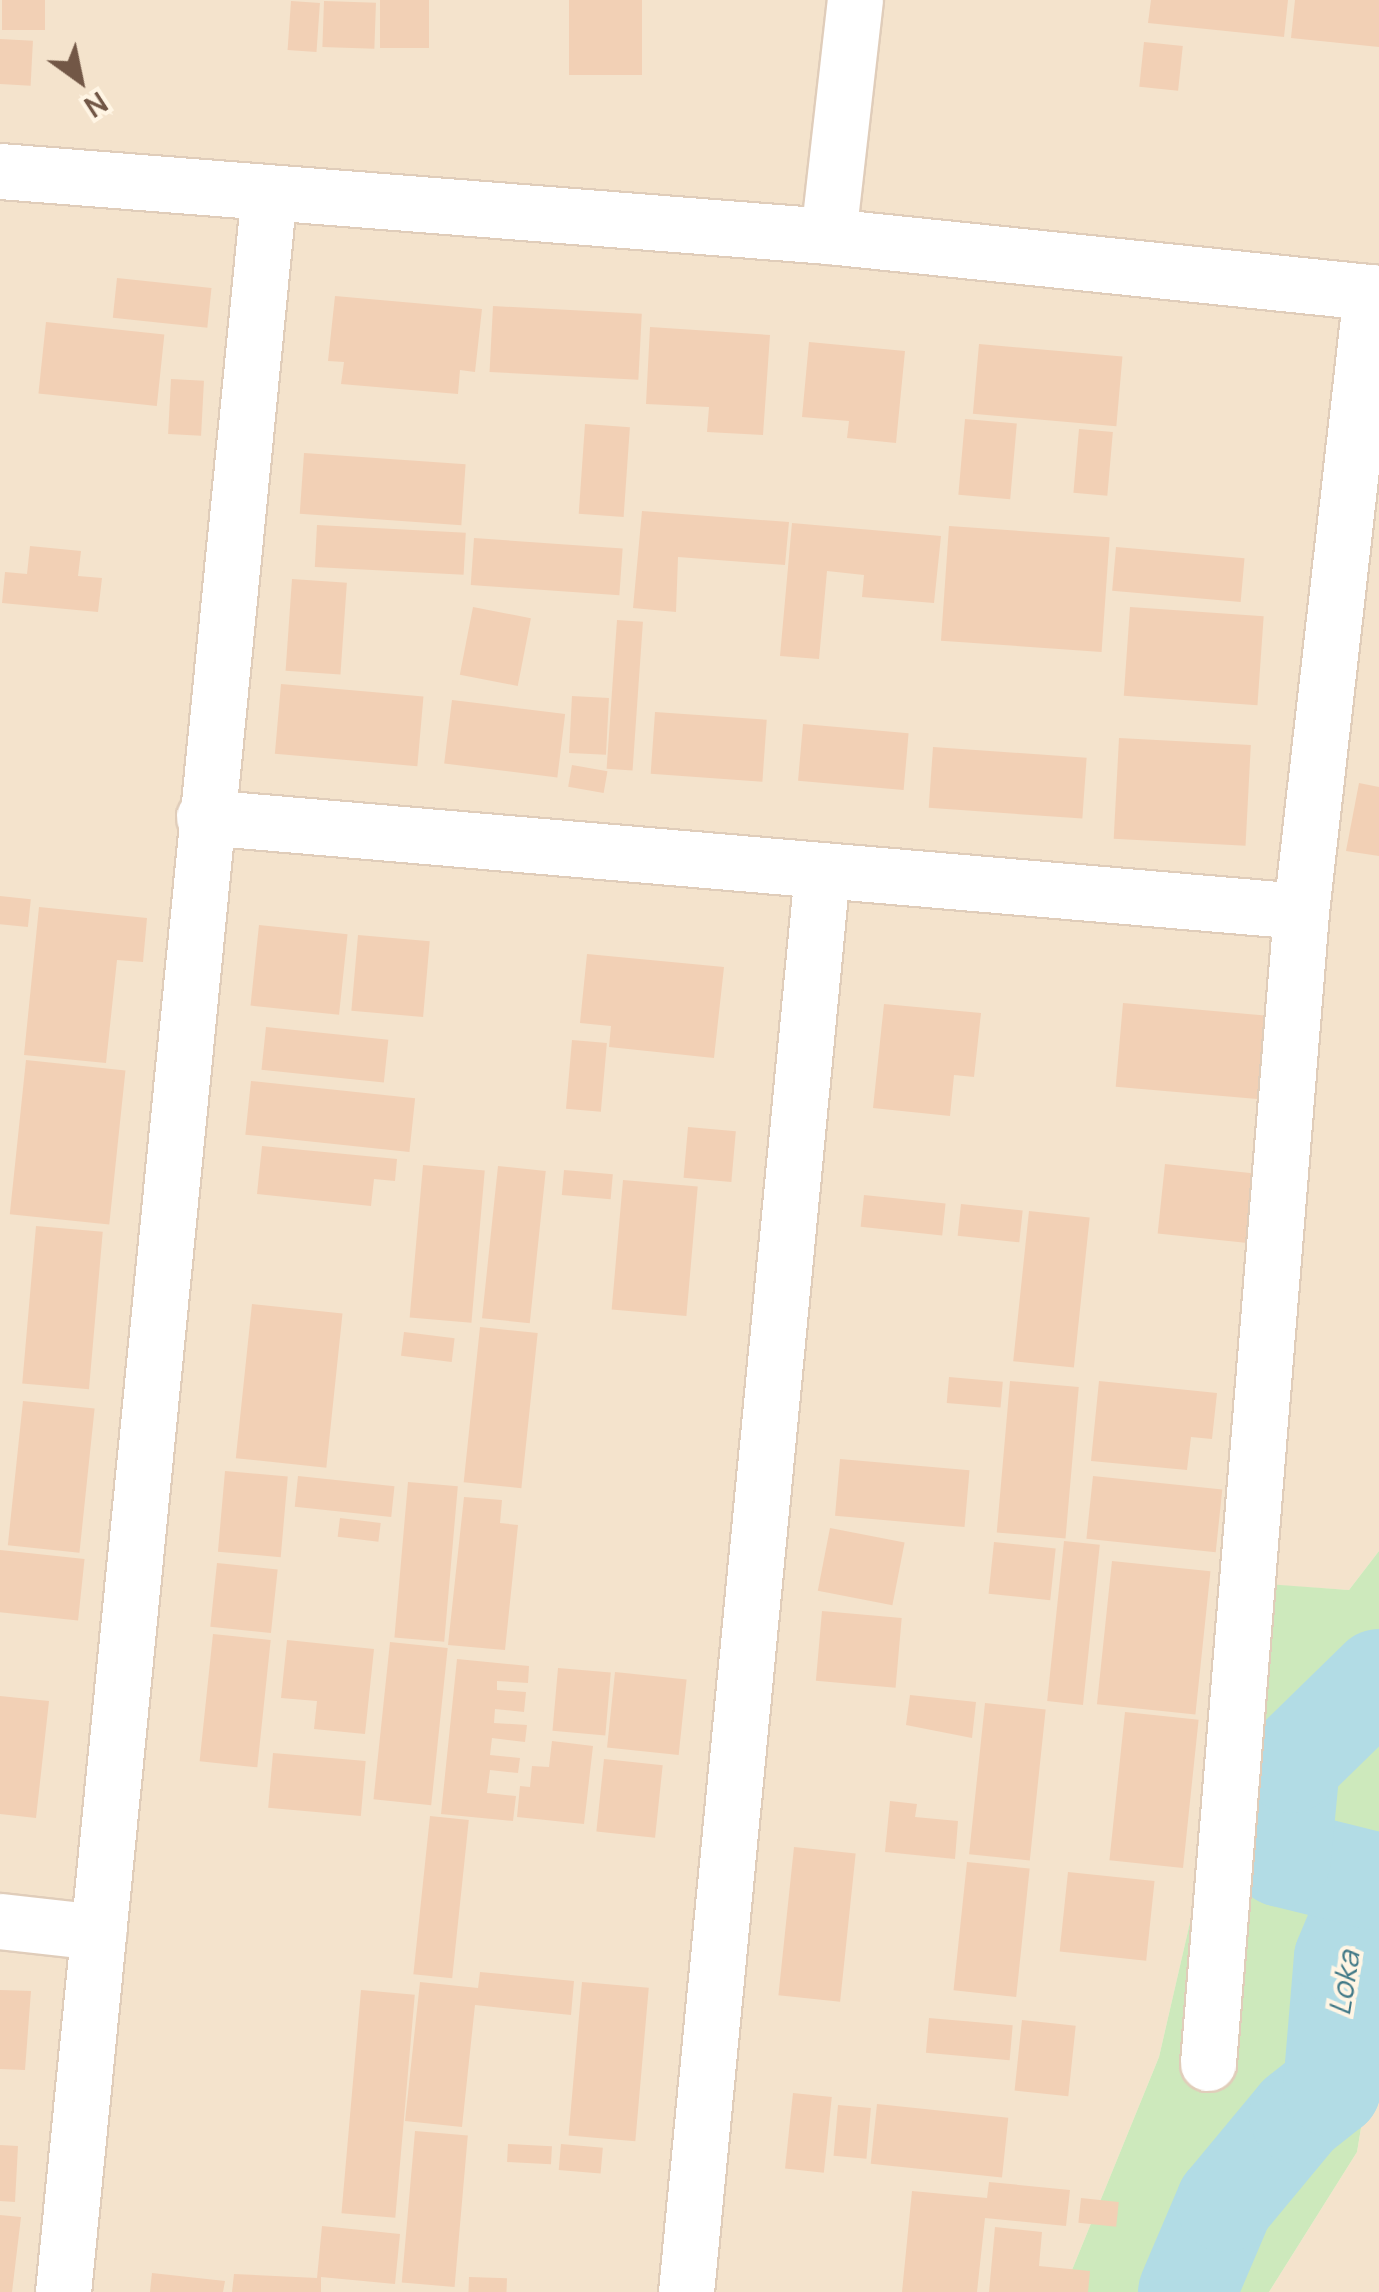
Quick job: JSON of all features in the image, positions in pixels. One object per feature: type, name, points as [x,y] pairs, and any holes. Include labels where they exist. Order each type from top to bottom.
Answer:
[{"type":"street","points":[[828,236],[855,0]]},
{"type":"street","points":[[0,171],[828,236],[1375,293],[1301,912],[1208,2062]]},
{"type":"street","points":[[63,2292],[204,817],[269,192]]},
{"type":"street","points":[[204,817],[1301,912]]},
{"type":"street","points":[[686,2292],[822,872]]},
{"type":"street","points":[[0,1921],[98,1932]]},
{"type":"shaded area","points":[[0,0],[1379,0],[1379,1551],[1349,1590],[1268,1585],[1159,2057],[1063,2292],[0,2292]]},
{"type":"shaded area","points":[[1379,2020],[1379,2292],[1269,2292],[1357,2152]]},
{"type":"green space","points":[[1379,1551],[1379,2020],[1357,2152],[1269,2292],[1063,2292],[1159,2057],[1268,1584],[1349,1590]]},
{"type":"building","points":[[2,0],[45,0],[45,30],[2,30]]},
{"type":"building","points":[[380,0],[429,0],[429,48],[380,48]]},
{"type":"building","points":[[569,0],[642,0],[642,75],[569,75]]},
{"type":"building","points":[[1151,0],[1288,0],[1284,37],[1148,23]]},
{"type":"building","points":[[1295,0],[1379,0],[1379,47],[1291,38]]},
{"type":"building","points":[[291,1],[320,3],[317,52],[288,50]]},
{"type":"building","points":[[324,1],[376,3],[374,49],[322,47]]},
{"type":"building","points":[[0,39],[33,41],[31,86],[0,84]]},
{"type":"building","points":[[1144,42],[1183,46],[1178,91],[1139,87]]},
{"type":"building","points":[[117,278],[211,288],[207,328],[113,318]]},
{"type":"building","points":[[335,296],[482,309],[475,372],[460,370],[458,394],[341,384],[344,362],[328,361]]},
{"type":"building","points":[[493,306],[642,314],[638,380],[490,372]]},
{"type":"building","points":[[46,322],[164,334],[157,406],[38,394]]},
{"type":"building","points":[[650,327],[770,335],[763,435],[707,432],[709,407],[646,404]]},
{"type":"building","points":[[809,342],[905,351],[896,443],[847,438],[849,421],[802,417]]},
{"type":"building","points":[[979,344],[1122,357],[1116,426],[973,414]]},
{"type":"building","points":[[171,379],[204,381],[201,436],[168,434]]},
{"type":"building","points":[[965,419],[1017,424],[1010,499],[958,495]]},
{"type":"building","points":[[585,424],[630,427],[624,517],[579,514]]},
{"type":"building","points":[[1079,429],[1113,432],[1107,496],[1073,493]]},
{"type":"building","points":[[304,453],[466,464],[461,525],[300,514]]},
{"type":"building","points":[[642,511],[789,522],[785,565],[678,557],[676,612],[633,608]]},
{"type":"building","points":[[792,523],[941,536],[934,603],[862,597],[864,575],[827,571],[819,659],[780,656]]},
{"type":"building","points":[[317,525],[466,533],[464,575],[315,567]]},
{"type":"building","points":[[949,526],[1110,537],[1102,652],[941,641]]},
{"type":"building","points":[[474,538],[623,548],[619,595],[471,585]]},
{"type":"building","points":[[30,546],[81,551],[78,576],[102,578],[98,612],[2,603],[5,572],[27,574]]},
{"type":"building","points":[[1116,547],[1245,558],[1241,602],[1112,591]]},
{"type":"building","points":[[292,579],[347,583],[340,675],[286,671]]},
{"type":"building","points":[[473,607],[531,618],[518,686],[460,675]]},
{"type":"building","points":[[1130,607],[1264,616],[1257,705],[1124,696]]},
{"type":"building","points":[[617,620],[643,622],[633,770],[607,769]]},
{"type":"building","points":[[281,684],[423,696],[417,766],[275,754]]},
{"type":"building","points":[[572,696],[609,698],[606,755],[569,753]]},
{"type":"building","points":[[452,700],[565,714],[557,777],[444,764]]},
{"type":"building","points":[[655,712],[767,720],[762,782],[651,774]]},
{"type":"building","points":[[803,724],[909,733],[904,790],[798,781]]},
{"type":"building","points":[[1119,738],[1251,745],[1246,846],[1114,839]]},
{"type":"building","points":[[933,747],[1087,758],[1082,819],[929,808]]},
{"type":"building","points":[[572,765],[607,771],[604,793],[568,787]]},
{"type":"building","points":[[1359,783],[1379,787],[1379,856],[1346,851]]},
{"type":"building","points":[[0,896],[31,899],[28,927],[0,924]]},
{"type":"building","points":[[39,907],[147,918],[143,962],[117,960],[106,1063],[24,1055]]},
{"type":"building","points":[[259,925],[348,934],[339,1015],[251,1006]]},
{"type":"building","points":[[358,935],[430,941],[423,1017],[351,1011]]},
{"type":"building","points":[[587,954],[724,967],[714,1058],[609,1047],[611,1026],[580,1023]]},
{"type":"building","points":[[1123,1003],[1270,1016],[1263,1100],[1116,1087]]},
{"type":"building","points":[[884,1004],[981,1013],[974,1077],[954,1075],[950,1116],[873,1108]]},
{"type":"building","points":[[266,1027],[388,1040],[384,1083],[262,1070]]},
{"type":"building","points":[[572,1040],[607,1043],[601,1112],[566,1109]]},
{"type":"building","points":[[26,1060],[125,1070],[109,1225],[10,1214]]},
{"type":"building","points":[[251,1081],[415,1098],[409,1152],[245,1135]]},
{"type":"building","points":[[688,1127],[736,1131],[731,1182],[684,1178]]},
{"type":"building","points":[[262,1146],[397,1159],[395,1181],[374,1179],[371,1206],[257,1194]]},
{"type":"building","points":[[1165,1164],[1259,1174],[1252,1244],[1158,1234]]},
{"type":"building","points":[[423,1165],[485,1170],[471,1323],[410,1317]]},
{"type":"building","points":[[498,1166],[546,1171],[530,1323],[482,1318]]},
{"type":"building","points":[[564,1170],[613,1174],[611,1199],[562,1195]]},
{"type":"building","points":[[623,1180],[698,1187],[686,1316],[612,1310]]},
{"type":"building","points":[[864,1195],[946,1204],[942,1235],[861,1227]]},
{"type":"building","points":[[961,1204],[1023,1210],[1019,1242],[958,1236]]},
{"type":"building","points":[[1029,1211],[1090,1217],[1074,1368],[1013,1361]]},
{"type":"building","points":[[36,1226],[103,1232],[89,1389],[22,1383]]},
{"type":"building","points":[[252,1304],[343,1314],[326,1468],[236,1458]]},
{"type":"building","points":[[480,1327],[538,1333],[521,1488],[464,1482]]},
{"type":"building","points":[[404,1332],[455,1338],[452,1362],[401,1356]]},
{"type":"building","points":[[949,1377],[1003,1382],[1001,1408],[947,1403]]},
{"type":"building","points":[[1010,1381],[1079,1387],[1065,1538],[997,1532]]},
{"type":"building","points":[[1099,1381],[1217,1393],[1212,1439],[1191,1437],[1187,1470],[1091,1461]]},
{"type":"building","points":[[23,1401],[95,1409],[79,1553],[8,1545]]},
{"type":"building","points":[[840,1459],[970,1470],[965,1527],[835,1516]]},
{"type":"building","points":[[225,1471],[288,1476],[281,1557],[218,1552]]},
{"type":"building","points":[[298,1476],[394,1486],[391,1517],[295,1507]]},
{"type":"building","points":[[1093,1476],[1222,1490],[1216,1552],[1086,1539]]},
{"type":"building","points":[[408,1482],[458,1486],[444,1642],[394,1637]]},
{"type":"building","points":[[464,1497],[502,1500],[500,1523],[518,1525],[505,1650],[448,1645]]},
{"type":"building","points":[[340,1518],[381,1523],[378,1542],[338,1537]]},
{"type":"building","points":[[830,1528],[905,1543],[892,1605],[818,1591]]},
{"type":"building","points":[[1064,1541],[1100,1545],[1083,1705],[1047,1701]]},
{"type":"building","points":[[994,1542],[1056,1548],[1050,1600],[989,1594]]},
{"type":"building","points":[[0,1550],[85,1559],[78,1621],[0,1612]]},
{"type":"building","points":[[1112,1561],[1210,1571],[1195,1715],[1097,1704]]},
{"type":"building","points":[[217,1563],[278,1569],[271,1633],[210,1627]]},
{"type":"building","points":[[822,1611],[902,1618],[896,1688],[816,1681]]},
{"type":"building","points":[[213,1634],[271,1640],[257,1767],[200,1761]]},
{"type":"building","points":[[287,1640],[374,1649],[365,1734],[314,1729],[317,1701],[281,1698]]},
{"type":"building","points":[[390,1642],[448,1648],[431,1805],[373,1799]]},
{"type":"building","points":[[457,1659],[529,1666],[528,1683],[497,1681],[497,1690],[526,1692],[524,1712],[495,1709],[494,1723],[527,1725],[525,1742],[492,1738],[490,1755],[520,1758],[518,1773],[490,1770],[487,1793],[516,1796],[513,1821],[441,1814]]},
{"type":"building","points":[[558,1668],[611,1673],[605,1735],[553,1731]]},
{"type":"building","points":[[615,1672],[687,1680],[679,1755],[607,1748]]},
{"type":"building","points":[[910,1695],[976,1702],[972,1738],[906,1725]]},
{"type":"building","points":[[0,1696],[49,1701],[36,1818],[0,1814]]},
{"type":"building","points":[[985,1703],[1046,1709],[1030,1861],[969,1854]]},
{"type":"building","points":[[1125,1712],[1199,1720],[1183,1868],[1109,1860]]},
{"type":"building","points":[[552,1741],[593,1746],[584,1824],[517,1817],[520,1786],[530,1787],[532,1766],[549,1767]]},
{"type":"building","points":[[273,1753],[366,1761],[361,1816],[268,1808]]},
{"type":"building","points":[[604,1759],[663,1765],[655,1838],[596,1832]]},
{"type":"building","points":[[890,1801],[917,1804],[915,1817],[958,1821],[955,1859],[885,1852]]},
{"type":"building","points":[[430,1816],[469,1820],[452,1978],[413,1974]]},
{"type":"building","points":[[794,1847],[856,1853],[840,2002],[778,1995]]},
{"type":"building","points":[[967,1862],[1030,1869],[1016,1997],[954,1990]]},
{"type":"building","points":[[1068,1872],[1155,1881],[1146,1961],[1060,1952]]},
{"type":"building","points":[[480,1972],[574,1981],[571,2015],[475,2005],[462,2127],[405,2121],[420,1982],[478,1988]]},
{"type":"building","points":[[582,1982],[649,1988],[635,2141],[569,2135]]},
{"type":"building","points":[[0,1990],[31,1991],[25,2070],[0,2069]]},
{"type":"building","points":[[361,1990],[415,1995],[395,2218],[341,2213]]},
{"type":"building","points":[[929,2018],[1013,2025],[1010,2060],[926,2053]]},
{"type":"building","points":[[1022,2020],[1076,2026],[1068,2096],[1015,2091]]},
{"type":"building","points":[[793,2093],[832,2097],[824,2173],[785,2169]]},
{"type":"building","points":[[877,2104],[1008,2118],[1002,2177],[871,2164]]},
{"type":"building","points":[[838,2105],[871,2108],[866,2159],[834,2156]]},
{"type":"building","points":[[415,2131],[468,2136],[455,2287],[402,2282]]},
{"type":"building","points":[[508,2144],[552,2146],[551,2164],[507,2162]]},
{"type":"building","points":[[561,2144],[603,2148],[601,2174],[559,2170]]},
{"type":"building","points":[[0,2145],[18,2146],[15,2202],[0,2201]]},
{"type":"building","points":[[989,2182],[1070,2190],[1066,2226],[985,2218],[977,2292],[902,2292],[912,2191],[987,2198]]},
{"type":"building","points":[[1081,2198],[1119,2202],[1116,2227],[1078,2223]]},
{"type":"building","points":[[0,2215],[21,2217],[12,2292],[0,2292]]},
{"type":"building","points":[[322,2226],[400,2234],[395,2284],[321,2277],[321,2292],[232,2292],[234,2274],[317,2278]]},
{"type":"building","points":[[995,2227],[1042,2232],[1039,2266],[1090,2271],[1088,2292],[989,2292]]},
{"type":"building","points":[[152,2273],[225,2281],[223,2292],[150,2292]]},
{"type":"building","points":[[469,2277],[507,2278],[506,2292],[468,2292]]},
{"type":"waterway","name":"Loka","points":[[1187,2292],[1225,2203],[1298,2115],[1332,2088],[1343,1958],[1375,1881],[1282,1858],[1291,1764],[1379,1678]]}]
